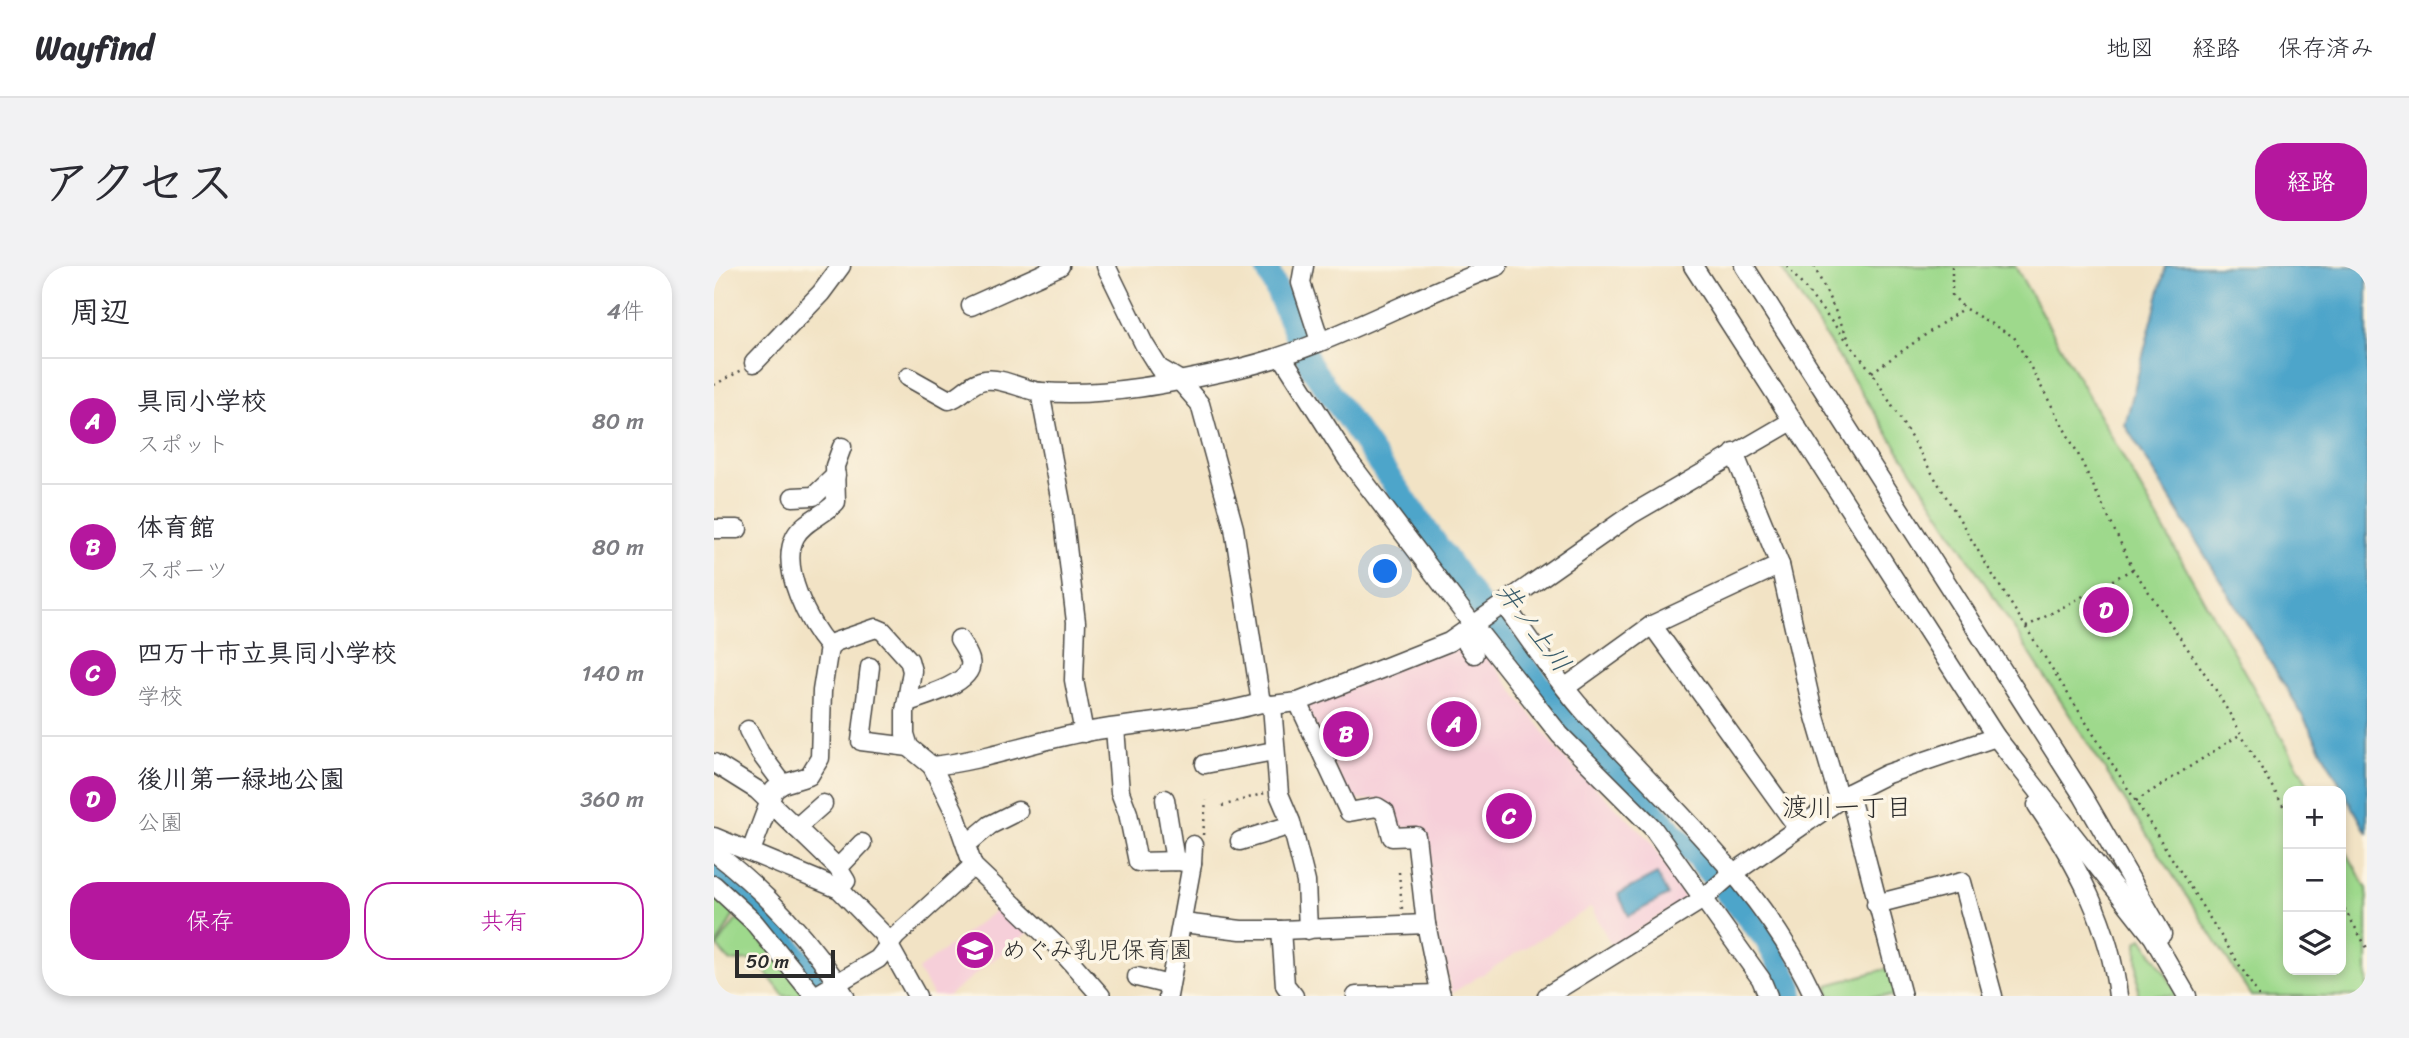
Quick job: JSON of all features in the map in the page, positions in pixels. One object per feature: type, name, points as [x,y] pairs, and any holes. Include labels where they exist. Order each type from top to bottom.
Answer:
[{"type":"street","points":[[754,363],[821,293],[841,266]]},
{"type":"street","points":[[971,306],[1060,266]]},
{"type":"street","points":[[1106,266],[1144,344],[1159,368],[1179,380],[1200,404],[1234,528],[1279,791],[1306,882],[1308,930]]},
{"type":"street","points":[[1304,266],[1301,283],[1315,343]]},
{"type":"street","points":[[908,377],[949,400],[961,397],[977,381],[989,379],[1040,392],[1098,392],[1179,380],[1287,356],[1498,266]]},
{"type":"street","points":[[1693,266],[1946,654],[1996,737],[2153,937],[2187,996]]},
{"type":"street","points":[[1744,266],[2082,796],[2172,951],[2170,966]]},
{"type":"street","points":[[1287,356],[1348,460],[1470,627],[1560,735],[1652,827],[1761,979],[1768,996]]},
{"type":"street","points":[[1040,392],[1038,399],[1053,451],[1063,513],[1076,622],[1074,680],[1084,733]]},
{"type":"street","points":[[932,766],[969,762],[1084,733],[1188,720],[1266,704],[1298,702],[1411,660],[1470,627],[1632,514],[1792,421]]},
{"type":"street","points":[[751,851],[768,799],[783,783],[809,776],[820,758],[822,691],[829,647],[803,611],[791,558],[796,536],[836,502],[836,475],[842,447]]},
{"type":"street","points":[[1734,453],[1780,565],[1811,703],[1844,796],[1902,996]]},
{"type":"street","points":[[793,497],[814,496],[836,475]]},
{"type":"street","points":[[714,529],[738,529]]},
{"type":"street","points":[[783,556],[793,607],[806,631],[829,647]]},
{"type":"street","points":[[1566,687],[1652,625],[1780,565]]},
{"type":"street","points":[[1499,605],[1583,709],[1676,805],[1780,934],[1814,996]]},
{"type":"street","points":[[1652,625],[1798,828]]},
{"type":"street","points":[[1470,627],[1474,654]]},
{"type":"street","points":[[829,647],[876,628],[883,631],[909,660],[912,671],[905,734],[909,747]]},
{"type":"street","points":[[908,702],[962,679],[970,668],[970,661],[960,639]]},
{"type":"street","points":[[908,702],[921,684],[925,662]]},
{"type":"street","points":[[870,667],[861,741],[909,747],[932,766],[954,811],[973,866],[1056,946],[1101,996]]},
{"type":"street","points":[[1298,702],[1349,811],[1377,807],[1385,811],[1392,837],[1416,836],[1426,924],[1441,995],[1356,996]]},
{"type":"street","points":[[1115,728],[1120,792],[1128,813],[1138,862],[1184,863]]},
{"type":"street","points":[[748,730],[760,754],[783,783]]},
{"type":"street","points":[[1547,996],[1704,897],[1844,796],[1887,775],[1996,737]]},
{"type":"street","points":[[1205,764],[1273,751]]},
{"type":"street","points":[[714,763],[768,799],[838,869],[846,881],[839,889]]},
{"type":"street","points":[[2023,774],[2028,793],[2088,890],[2106,932],[2118,996]]},
{"type":"street","points":[[1137,977],[1168,991],[1183,923],[1184,863],[1165,799]]},
{"type":"street","points":[[796,828],[823,804]]},
{"type":"street","points":[[966,845],[990,825],[1018,811]]},
{"type":"street","points":[[1240,841],[1291,825]]},
{"type":"street","points":[[714,837],[839,889],[874,922],[917,996]]},
{"type":"street","points":[[838,869],[862,843]]},
{"type":"street","points":[[1184,863],[1193,845]]},
{"type":"street","points":[[714,852],[734,867],[801,936],[842,990]]},
{"type":"street","points":[[714,885],[753,920],[815,996],[842,990],[878,959],[888,946],[973,866]]},
{"type":"street","points":[[1875,904],[1962,882],[1993,996]]},
{"type":"street","points":[[1183,923],[1244,936],[1281,930],[1426,924]]},
{"type":"street","points":[[1281,930],[1284,985],[1294,996]]},
{"type":"path","points":[[1787,266],[1872,372],[2026,627],[2191,883],[2259,996]]},
{"type":"path","points":[[1814,266],[1853,348]]},
{"type":"path","points":[[1952,266],[1952,295],[1964,308],[2014,337],[2077,452],[2133,569],[2214,687],[2283,805]]},
{"type":"path","points":[[1872,372],[1964,308]]},
{"type":"path","points":[[714,385],[754,363]]},
{"type":"path","points":[[2026,627],[2133,569]]},
{"type":"path","points":[[2136,801],[2241,734]]},
{"type":"path","points":[[1222,806],[1279,791]]},
{"type":"path","points":[[1399,872],[1403,926]]},
{"type":"path","points":[[2346,912],[2367,948]]},
{"type":"shaded area","points":[[1472,635],[1561,755],[1650,840],[1686,899],[1612,947],[1591,907],[1452,993],[1432,919],[1419,828],[1395,827],[1391,804],[1380,799],[1350,801],[1306,706]]},
{"type":"shaded area","name":"めぐみ乳児保育園","points":[[1005,903],[1031,930],[948,996],[933,996],[918,970]]},
{"type":"green space","points":[[1780,266],[2015,266],[2309,786],[2283,786],[2283,975],[2346,975],[2346,851],[2367,889],[2367,996],[2251,996]]},
{"type":"green space","points":[[714,893],[736,911],[714,950]]},
{"type":"green space","points":[[736,920],[745,921],[804,991],[801,996],[784,996],[756,960],[730,961],[717,947]]},
{"type":"green space","points":[[2142,938],[2180,996],[2138,995],[2137,942]]},
{"type":"green space","points":[[1889,968],[1896,996],[1829,996],[1828,985]]},
{"type":"water","points":[[2166,266],[2367,266],[2367,833],[2346,795],[2346,786],[2341,786],[2295,702],[2125,425]]},
{"type":"water","points":[[1657,874],[1668,895],[1629,916],[1618,894]]},
{"type":"waterway","name":"井ノ上川","points":[[1266,266],[1310,365],[1496,629],[1570,723],[1698,859],[1766,939],[1791,986],[1792,996]]},
{"type":"waterway","points":[[714,872],[776,930],[811,974],[824,978],[833,996]]},
{"type":"place","name":"後川第一緑地公園","points":[[2106,610]]},
{"type":"place","name":"具同小学校","points":[[1454,724]]},
{"type":"place","name":"体育館","points":[[1346,734]]},
{"type":"place","name":"四万十市立具同小学校","points":[[1509,816]]},
{"type":"place","name":"めぐみ乳児保育園","points":[[975,950]]},
{"type":"district","name":"渡川一丁目","points":[[1847,807]]}]
